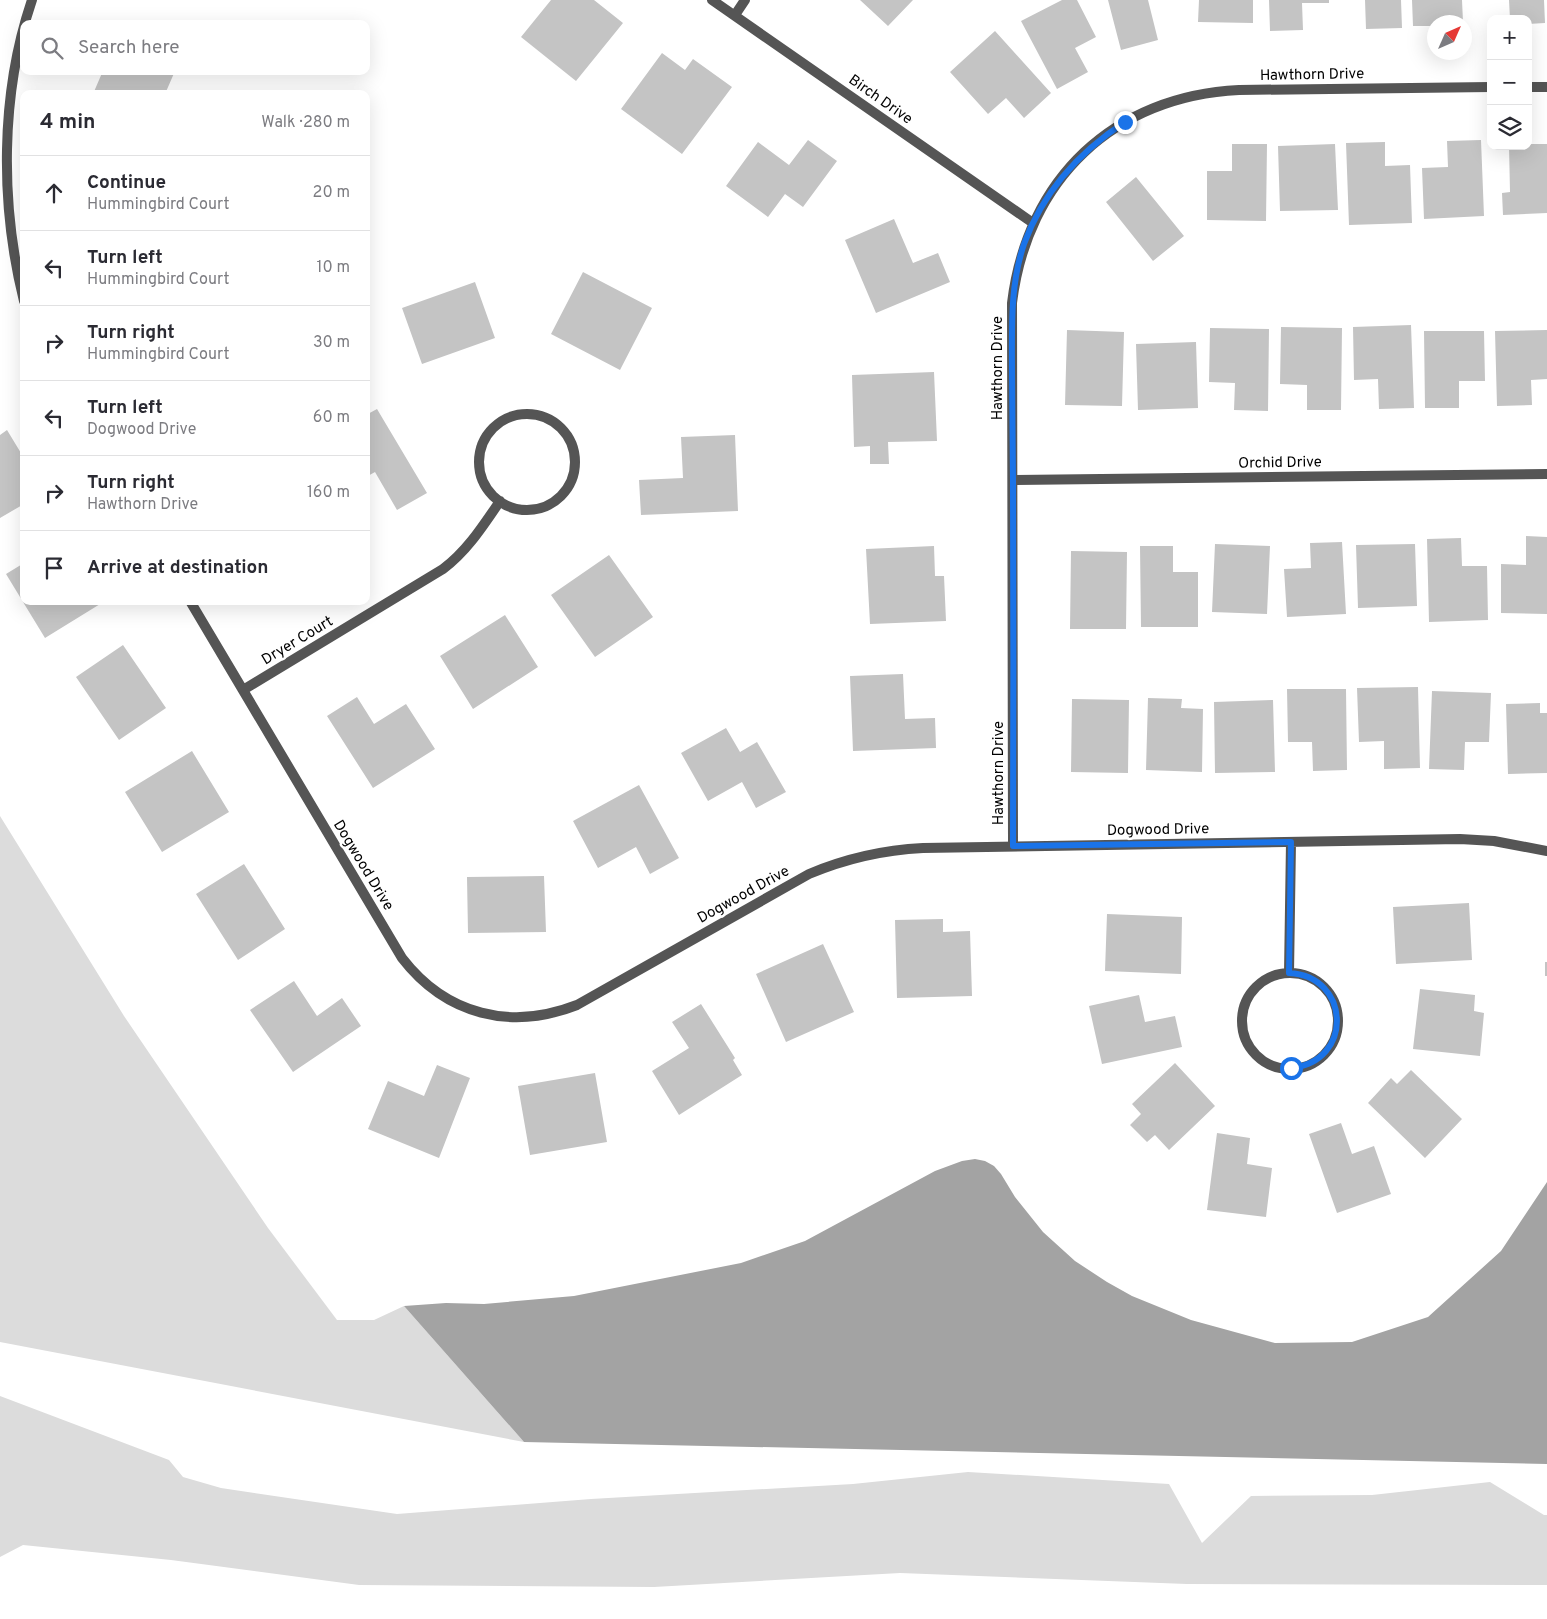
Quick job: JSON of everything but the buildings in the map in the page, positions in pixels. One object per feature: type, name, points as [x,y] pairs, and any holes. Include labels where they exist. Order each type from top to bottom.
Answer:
[{"type":"street","points":[[25,20],[32,0]]},
{"type":"street","name":"Birch Drive","points":[[712,0],[1033,223]]},
{"type":"street","points":[[735,15],[745,0]]},
{"type":"street","points":[[20,34],[8,84],[2,122],[0,161],[7,239],[20,289]]},
{"type":"street","name":"Hawthorn Drive","points":[[1013,846],[1012,303],[1019,263],[1033,223],[1041,207],[1064,174],[1108,133],[1161,104],[1180,98],[1220,91],[1240,90],[1487,87]]},
{"type":"street","points":[[1532,87],[1547,87]]},
{"type":"street","points":[[524,414],[534,415],[551,421],[565,433],[573,450],[575,459],[574,469],[568,486],[556,500],[539,508],[520,509],[500,501],[488,490],[481,474],[480,455],[486,437],[498,424],[524,414]]},
{"type":"street","name":"Orchid Drive","points":[[1013,480],[1547,474]]},
{"type":"street","name":"Dryer Court","points":[[243,690],[443,569],[470,544],[500,501]]},
{"type":"street","name":"Dogwood Drive","points":[[192,605],[396,947],[410,967],[427,985],[447,999],[470,1009],[494,1016],[518,1018],[542,1016],[577,1005],[788,885],[831,865],[861,856],[899,849],[1481,840],[1547,851]]},
{"type":"street","points":[[1289,973],[1291,842]]},
{"type":"street","points":[[1289,973],[1307,976],[1323,986],[1333,1002],[1337,1020],[1334,1038],[1324,1054],[1309,1064],[1291,1068],[1272,1065],[1257,1055],[1246,1040],[1242,1021],[1245,1003],[1255,988],[1270,977],[1289,973]]},
{"type":"shaded area","points":[[0,816],[124,1016],[268,1228],[337,1320],[374,1320],[404,1306],[524,1442],[0,1342]]},
{"type":"shaded area","points":[[975,1159],[985,1161],[994,1166],[1015,1197],[1043,1232],[1075,1261],[1107,1282],[1132,1296],[1191,1320],[1275,1343],[1352,1342],[1428,1317],[1501,1251],[1547,1182],[1547,1464],[524,1442],[404,1306],[446,1303],[484,1304],[574,1296],[741,1263],[805,1241],[935,1171],[962,1161]]},
{"type":"shaded area","points":[[0,1396],[169,1460],[183,1477],[221,1488],[397,1514],[591,1499],[853,1484],[968,1472],[1169,1484],[1202,1543],[1251,1496],[1372,1495],[1490,1482],[1544,1515],[1547,1515],[1547,1585],[1187,1584],[900,1573],[654,1587],[359,1585],[171,1560],[23,1545],[0,1557]]},
{"type":"route","points":[[1125,122],[1108,133],[1077,159],[1052,190],[1041,207],[1024,244],[1014,283],[1012,303],[1013,846],[1291,842],[1289,973],[1307,976],[1323,986],[1336,1011],[1337,1029],[1330,1047],[1317,1060],[1300,1067],[1291,1068]]}]
